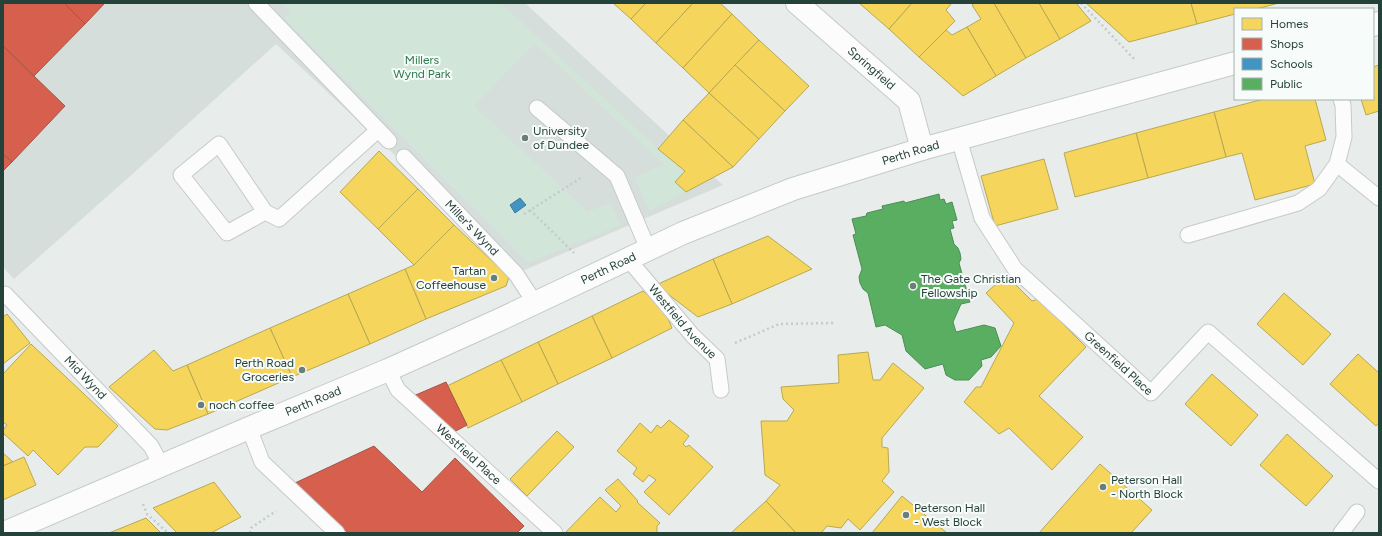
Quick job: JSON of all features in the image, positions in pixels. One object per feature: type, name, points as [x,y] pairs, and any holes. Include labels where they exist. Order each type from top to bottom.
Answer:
[{"type":"street","name":"Springfield","points":[[797,3],[909,101],[922,149]]},
{"type":"street","name":"Perth Road","points":[[7,532],[388,370],[683,233],[793,189],[922,149],[1234,63]]},
{"type":"lane","points":[[256,3],[389,141]]},
{"type":"lane","points":[[1188,235],[1298,203],[1319,189],[1337,164],[1344,137],[1343,105],[1341,100]]},
{"type":"lane","points":[[538,108],[617,176],[648,250]]},
{"type":"lane","points":[[265,212],[227,232],[181,175],[219,144],[265,212],[279,220],[378,130]]},
{"type":"lane","name":"Greenfield Place","points":[[959,139],[982,218],[1015,269],[1151,393],[1208,332],[1379,481]]},
{"type":"lane","name":"Miller's Wynd","points":[[404,157],[516,274],[535,303]]},
{"type":"lane","points":[[1337,164],[1379,198]]},
{"type":"lane","name":"Westfield Avenue","points":[[628,259],[693,336],[717,358],[721,390]]},
{"type":"lane","name":"Mid Wynd","points":[[5,294],[151,446],[161,466]]},
{"type":"lane","name":"Westfield Place","points":[[388,370],[398,390],[555,533]]},
{"type":"lane","points":[[249,428],[262,462],[337,533]]},
{"type":"lane","points":[[1341,533],[1357,512]]},
{"type":"path","points":[[1081,3],[1158,84]]},
{"type":"path","points":[[524,214],[603,164]]},
{"type":"path","points":[[530,210],[596,274]]},
{"type":"path","points":[[712,354],[779,324],[835,323]]},
{"type":"path","points":[[131,478],[147,514],[168,533]]},
{"type":"path","points":[[250,533],[251,528],[297,495]]},
{"type":"shaded area","name":"University of Dundee","points":[[3,3],[525,3],[723,185],[520,272],[276,44],[14,279],[3,267]]},
{"type":"green space","name":"Millers Wynd Park","points":[[283,3],[501,3],[658,149],[684,171],[675,182],[686,192],[649,211],[635,177],[664,165],[535,43],[474,106],[588,212],[610,203],[620,225],[528,263],[284,18],[291,11]]},
{"type":"building: Homes","points":[[613,3],[646,3],[631,19]]},
{"type":"building: Homes","points":[[646,3],[693,3],[656,43],[631,19]]},
{"type":"building: Homes","points":[[693,3],[720,3],[732,14],[683,68],[656,43]]},
{"type":"building: Homes","points":[[859,3],[912,3],[889,29]]},
{"type":"building: Homes","points":[[912,3],[952,3],[946,10],[955,21],[919,57],[889,29]]},
{"type":"building: Homes","points":[[975,3],[994,3],[1026,58],[996,76],[967,27],[981,19],[972,5]]},
{"type":"building: Homes","points":[[994,3],[1039,3],[1060,39],[1026,58]]},
{"type":"building: Homes","points":[[1039,3],[1076,3],[1091,21],[1060,39]]},
{"type":"building: Homes","points":[[1086,3],[1191,3],[1197,24],[1129,42]]},
{"type":"building: Homes","points":[[1191,3],[1279,3],[1260,8],[1234,8],[1234,14],[1197,24]]},
{"type":"building: Homes","points":[[732,14],[759,40],[709,93],[683,68]]},
{"type":"building: Homes","points":[[967,27],[996,76],[963,96],[919,57],[946,30],[952,35]]},
{"type":"building: Homes","points":[[759,40],[809,86],[785,111],[735,65]]},
{"type":"building: Homes","points":[[735,65],[785,111],[759,139],[709,93]]},
{"type":"building: Homes","points":[[1379,65],[1379,111],[1366,115],[1361,100],[1374,100],[1374,67]]},
{"type":"building: Homes","points":[[709,93],[759,139],[733,167],[683,120]]},
{"type":"building: Homes","points":[[1260,100],[1315,100],[1326,140],[1305,146],[1315,184],[1255,200],[1242,153],[1226,157],[1214,112]]},
{"type":"building: Homes","points":[[1214,112],[1226,157],[1148,178],[1136,133]]},
{"type":"building: Homes","points":[[683,120],[733,167],[686,192],[675,182],[685,171],[658,149]]},
{"type":"building: Homes","points":[[1136,133],[1148,178],[1075,197],[1064,153]]},
{"type":"building: Homes","points":[[379,151],[418,189],[378,229],[340,192]]},
{"type":"building: Homes","points":[[1044,159],[1058,209],[995,226],[981,176]]},
{"type":"building: Homes","points":[[418,189],[454,225],[414,265],[378,229]]},
{"type":"building: Homes","points":[[454,225],[509,277],[506,286],[426,319],[405,269],[414,265]]},
{"type":"building: Homes","points":[[768,236],[812,269],[732,304],[713,259]]},
{"type":"building: Homes","points":[[713,259],[732,304],[698,317],[656,285]]},
{"type":"building: Homes","points":[[405,269],[426,319],[370,344],[348,294]]},
{"type":"building: Homes","points":[[1006,275],[1032,301],[1038,299],[1086,347],[1039,396],[1083,437],[1052,470],[1009,428],[999,434],[964,402],[976,387],[981,387],[1014,323],[986,293]]},
{"type":"building: Homes","points":[[643,291],[663,307],[672,328],[612,358],[592,316]]},
{"type":"building: Homes","points":[[1284,293],[1331,334],[1303,365],[1257,324]]},
{"type":"building: Homes","points":[[348,294],[370,344],[292,377],[270,328]]},
{"type":"building: Homes","points":[[7,314],[30,343],[3,364],[3,317]]},
{"type":"building: Homes","points":[[592,316],[612,358],[558,384],[538,342]]},
{"type":"building: Homes","points":[[270,328],[292,377],[208,414],[187,365]]},
{"type":"building: Homes","points":[[538,342],[558,384],[522,402],[501,360]]},
{"type":"building: Homes","points":[[31,344],[118,426],[98,447],[85,447],[58,475],[33,450],[28,456],[3,433],[3,430],[7,425],[3,422],[3,374]]},
{"type":"building: Homes","points":[[154,350],[173,371],[187,365],[208,414],[167,430],[155,429],[109,387]]},
{"type":"building: Homes","points":[[868,352],[873,380],[880,380],[893,363],[924,388],[882,438],[882,447],[888,448],[889,472],[882,481],[894,492],[860,530],[848,519],[841,528],[827,526],[821,533],[796,533],[766,501],[780,485],[765,475],[761,421],[787,421],[794,410],[783,399],[781,387],[839,383],[838,355]]},
{"type":"building: Homes","points":[[1358,354],[1379,373],[1379,423],[1376,426],[1330,384]]},
{"type":"building: Homes","points":[[501,360],[522,402],[468,428],[447,386]]},
{"type":"building: Homes","points":[[1212,374],[1258,415],[1231,446],[1185,404]]},
{"type":"building: Homes","points":[[669,420],[689,436],[683,444],[686,447],[689,445],[713,467],[669,515],[644,492],[656,480],[649,475],[643,482],[633,474],[637,468],[617,451],[640,423],[651,433],[657,425],[661,428]]},
{"type":"building: Homes","points":[[557,431],[574,447],[527,496],[510,479]]},
{"type":"building: Homes","points":[[1287,434],[1333,476],[1306,506],[1260,465]]},
{"type":"building: Homes","points":[[3,453],[13,462],[3,466]]},
{"type":"building: Homes","points":[[24,457],[36,485],[3,500],[3,466]]},
{"type":"building: Homes","name":"Peterson Hall - North Block","points":[[1100,464],[1152,510],[1131,533],[1039,533]]},
{"type":"building: Homes","points":[[618,479],[638,501],[637,502],[660,523],[657,526],[657,533],[565,533],[600,497],[616,512],[621,506],[605,490]]},
{"type":"building: Homes","points":[[214,482],[241,517],[211,533],[177,533],[153,508]]},
{"type":"building: Homes","name":"Peterson Hall - West Block","points":[[902,496],[947,533],[872,533]]},
{"type":"building: Homes","points":[[766,501],[796,533],[731,533]]},
{"type":"building: Homes","points":[[146,518],[161,533],[109,533]]},
{"type":"building: Shops","points":[[3,3],[64,3],[85,24],[34,76],[3,46]]},
{"type":"building: Shops","points":[[64,3],[105,3],[85,24]]},
{"type":"building: Shops","points":[[3,46],[65,106],[12,162],[3,154]]},
{"type":"building: Shops","points":[[3,154],[12,162],[3,171]]},
{"type":"building: Shops","points":[[446,382],[467,425],[454,432],[411,397]]},
{"type":"building: Shops","points":[[374,446],[422,492],[455,458],[524,526],[517,533],[348,533],[295,483]]},
{"type":"building: Schools","points":[[520,198],[526,205],[515,213],[510,205]]},
{"type":"building: Public","name":"The Gate Christian Fellowship","points":[[939,194],[940,200],[944,199],[946,204],[952,202],[957,220],[952,221],[954,228],[950,229],[954,244],[960,253],[961,259],[959,263],[970,302],[961,304],[953,322],[956,332],[984,325],[995,328],[1001,346],[991,357],[981,360],[982,366],[969,380],[955,380],[946,375],[943,364],[925,369],[906,351],[902,335],[885,325],[876,327],[868,293],[863,289],[859,277],[862,269],[853,235],[856,234],[852,219],[866,216],[867,213],[883,209],[882,206],[904,201],[905,203]]},
{"type":"place","name":"University of Dundee","points":[[525,138]]},
{"type":"place","name":"Tartan Coffeehouse","points":[[494,278]]},
{"type":"place","name":"The Gate Christian Fellowship","points":[[913,286]]},
{"type":"place","name":"Perth Road Groceries","points":[[302,370]]},
{"type":"place","name":"noch coffee","points":[[201,405]]},
{"type":"place","name":"Peterson Hall - North Block","points":[[1103,487]]},
{"type":"place","name":"Peterson Hall - West Block","points":[[906,515]]}]
